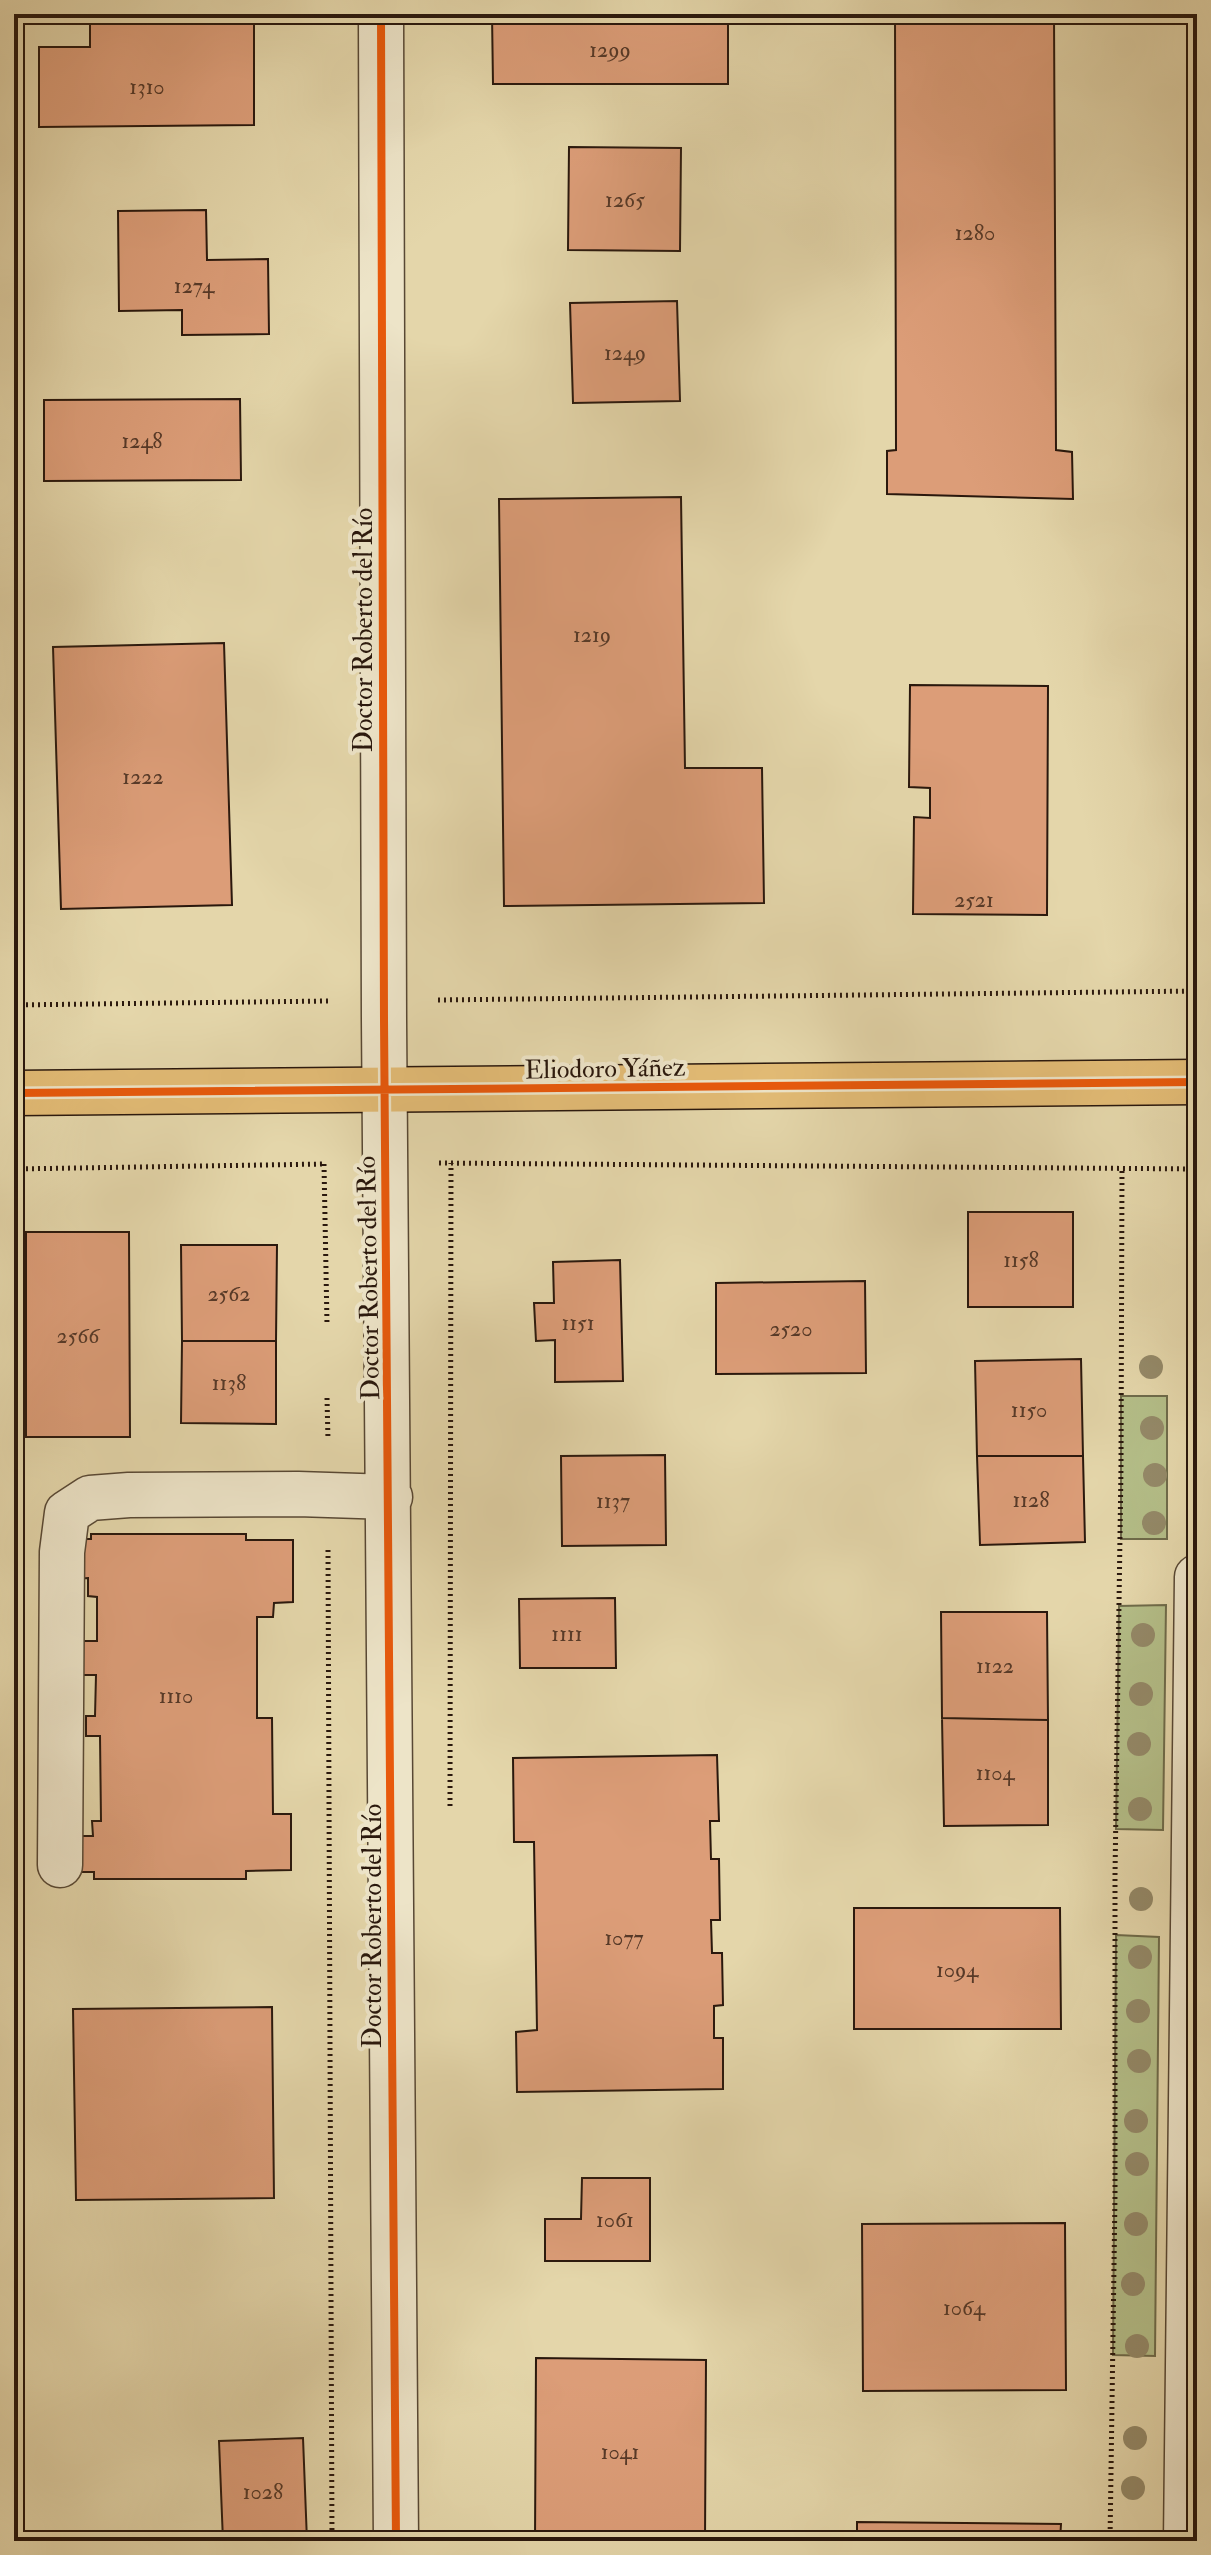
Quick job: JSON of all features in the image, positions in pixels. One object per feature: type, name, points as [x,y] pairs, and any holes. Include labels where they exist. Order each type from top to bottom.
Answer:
[{"type":"main road","name":"Eliodoro Yáñez","points":[[14,1093],[1197,1082]]},
{"type":"street","name":"Doctor Roberto del Río","points":[[381,14],[396,2541]]},
{"type":"street","points":[[60,1865],[62,1552],[67,1513],[90,1498],[129,1495],[390,1497]]},
{"type":"street","points":[[1186,2541],[1195,2102],[1197,1577]]},
{"type":"path","points":[[14,1005],[1197,991]]},
{"type":"path","points":[[450,1813],[451,1163]]},
{"type":"path","points":[[324,1164],[327,1328]]},
{"type":"path","points":[[14,1169],[339,1164]]},
{"type":"path","points":[[428,1164],[1197,1169]]},
{"type":"path","points":[[1110,2541],[1122,1168]]},
{"type":"path","points":[[327,1388],[332,2541]]},
{"type":"green space","points":[[1121,1396],[1167,1396],[1167,1539],[1121,1539]]},
{"type":"green space","points":[[1166,1605],[1163,1830],[1116,1829],[1119,1606]]},
{"type":"green space","points":[[1116,1935],[1159,1937],[1155,2356],[1113,2355]]},
{"type":"building","points":[[90,14],[254,14],[254,125],[39,127],[39,47],[90,47]]},
{"type":"building","points":[[492,14],[728,14],[728,84],[493,84]]},
{"type":"building","points":[[895,14],[1054,14],[1056,450],[1072,452],[1073,499],[887,494],[887,451],[896,450]]},
{"type":"building","points":[[569,147],[681,148],[680,251],[568,250]]},
{"type":"building","points":[[206,210],[207,260],[268,259],[269,334],[182,335],[182,310],[119,311],[118,211]]},
{"type":"building","points":[[677,301],[680,401],[573,403],[570,303]]},
{"type":"building","points":[[240,399],[241,480],[44,481],[44,400]]},
{"type":"building","points":[[681,497],[685,768],[762,768],[764,903],[504,906],[499,499]]},
{"type":"building","points":[[224,643],[232,905],[61,909],[53,647]]},
{"type":"building","points":[[910,685],[1048,686],[1047,915],[913,914],[914,817],[930,818],[930,788],[909,787]]},
{"type":"building","points":[[968,1212],[1073,1212],[1073,1307],[968,1307]]},
{"type":"building","points":[[26,1232],[129,1232],[130,1437],[26,1437]]},
{"type":"building","points":[[181,1245],[277,1245],[276,1341],[182,1341]]},
{"type":"building","points":[[620,1260],[623,1381],[555,1382],[555,1340],[536,1341],[534,1303],[554,1303],[553,1262]]},
{"type":"building","points":[[865,1281],[866,1373],[716,1374],[716,1283]]},
{"type":"building","points":[[182,1341],[276,1341],[276,1424],[181,1423]]},
{"type":"building","points":[[1081,1359],[1083,1456],[977,1456],[975,1361]]},
{"type":"building","points":[[665,1455],[666,1545],[562,1546],[561,1456]]},
{"type":"building","points":[[977,1456],[1083,1456],[1085,1542],[980,1545]]},
{"type":"building","points":[[91,1534],[246,1534],[246,1540],[293,1540],[293,1602],[274,1603],[273,1617],[257,1617],[257,1718],[272,1718],[273,1814],[291,1814],[291,1870],[246,1871],[246,1879],[94,1879],[94,1872],[77,1872],[77,1836],[93,1836],[92,1821],[101,1821],[100,1736],[86,1736],[86,1716],[95,1716],[96,1675],[81,1675],[81,1641],[97,1641],[97,1597],[88,1596],[88,1578],[73,1579],[73,1539],[91,1539]]},
{"type":"building","points":[[615,1598],[616,1668],[520,1668],[519,1599]]},
{"type":"building","points":[[941,1612],[1047,1612],[1048,1720],[942,1718]]},
{"type":"building","points":[[942,1718],[1048,1720],[1048,1825],[944,1826]]},
{"type":"building","points":[[717,1755],[719,1821],[710,1821],[711,1859],[719,1859],[720,1920],[711,1920],[712,1953],[722,1953],[723,2005],[714,2006],[714,2038],[723,2038],[723,2089],[517,2092],[516,2032],[537,2030],[534,1842],[514,1842],[513,1758]]},
{"type":"building","points":[[854,1908],[1060,1908],[1061,2029],[854,2029]]},
{"type":"building","points":[[272,2007],[274,2198],[76,2200],[73,2009]]},
{"type":"building","points":[[582,2178],[650,2178],[650,2261],[545,2261],[545,2219],[581,2219]]},
{"type":"building","points":[[1065,2223],[1066,2390],[863,2391],[862,2224]]},
{"type":"building","points":[[536,2358],[706,2360],[705,2541],[535,2541]]},
{"type":"building","points":[[303,2438],[307,2541],[223,2541],[219,2441]]},
{"type":"building","points":[[857,2522],[1061,2524],[1060,2541],[857,2541]]},
{"type":"cycle path","points":[[381,14],[384,1020],[396,2541]]},
{"type":"cycle path","points":[[14,1093],[1197,1082]]}]
